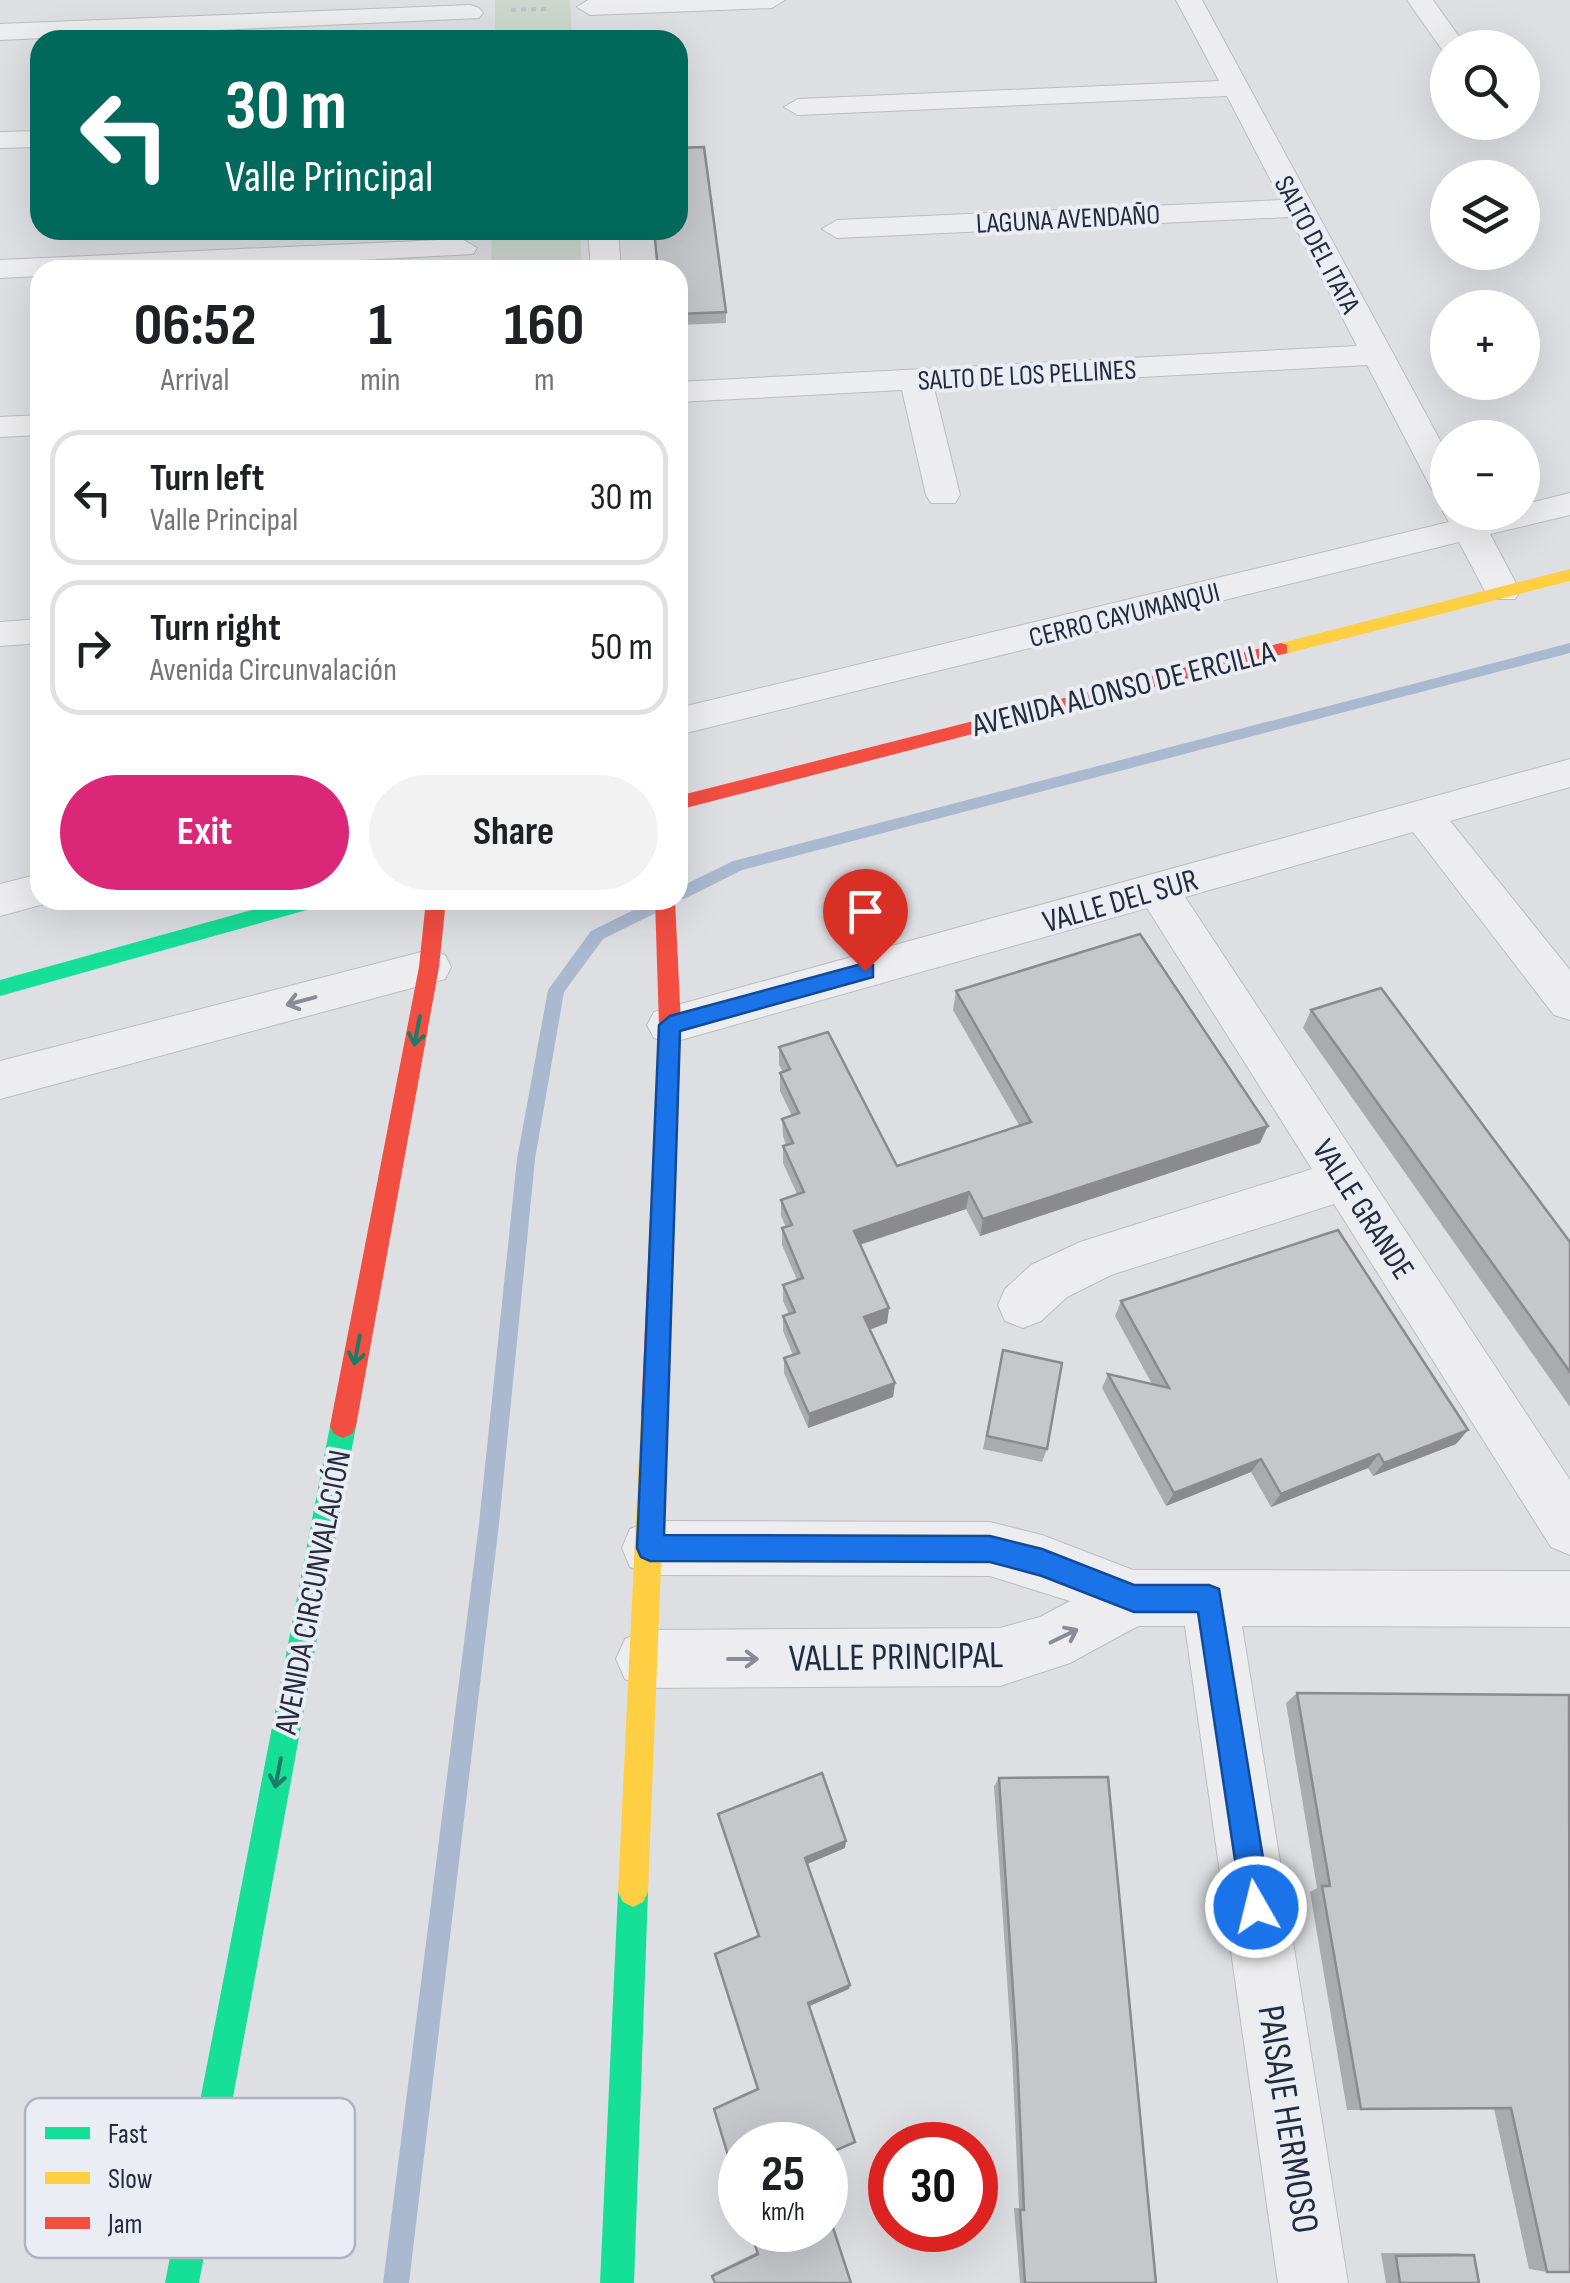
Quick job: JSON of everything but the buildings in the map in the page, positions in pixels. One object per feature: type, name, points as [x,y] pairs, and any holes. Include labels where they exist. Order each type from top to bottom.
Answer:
[{"type":"street","points":[[591,30],[590,4],[772,0]]},
{"type":"street","name":"SALTO DEL ITATA","points":[[1189,0],[1430,454]]},
{"type":"street","points":[[1420,0],[1441,30]]},
{"type":"street","points":[[36,30],[471,6]]},
{"type":"street","points":[[0,32],[30,30]]},
{"type":"street","points":[[798,107],[1235,88]]},
{"type":"street","points":[[0,140],[30,139]]},
{"type":"street","name":"LAGUNA AVENDAÑO","points":[[837,229],[1300,208]]},
{"type":"street","points":[[208,260],[462,249]]},
{"type":"street","points":[[0,269],[30,268]]},
{"type":"street","name":"SALTO DE LOS PELLINES","points":[[688,391],[1377,355]]},
{"type":"street","points":[[916,380],[942,495]]},
{"type":"street","points":[[0,427],[30,426]]},
{"type":"street","name":"CERRO CAYUMANQUI","points":[[1540,509],[1570,504]]},
{"type":"street","name":"CERRO CAYUMANQUI","points":[[688,719],[1430,530]]},
{"type":"street","points":[[1470,530],[1502,592]]},
{"type":"street","name":"AVENIDA ALONSO DE ERCILLA","points":[[688,801],[1570,574]]},
{"type":"street","points":[[0,634],[30,632]]},
{"type":"street","name":"VALLE DEL SUR","points":[[670,1025],[1570,773]]},
{"type":"street","points":[[1422,815],[1570,1002]]},
{"type":"street","name":"VALLE GRANDE","points":[[1158,890],[1570,1528]]},
{"type":"street","points":[[0,900],[30,892]]},
{"type":"street","points":[[0,988],[278,910]]},
{"type":"street","name":"AVENIDA CIRCUNVALACIÓN","points":[[217,2098],[429,968],[435,910]]},
{"type":"street","points":[[617,2283],[670,1025],[666,910]]},
{"type":"street","points":[[0,1080],[429,968]]},
{"type":"street","points":[[1023,1305],[1049,1281],[1098,1257],[1346,1180]]},
{"type":"street","name":"VALLE PRINCIPAL","points":[[650,1548],[990,1549],[1027,1557],[1134,1598],[1570,1599]]},
{"type":"street","name":"VALLE PRINCIPAL","points":[[645,1659],[1000,1657],[1050,1644],[1134,1598]]},
{"type":"street","name":"PAISAJE HERMOSO","points":[[1209,1598],[1314,2283]]},
{"type":"street","name":"AVENIDA CIRCUNVALACIÓN","points":[[182,2283],[187,2258]]},
{"type":"path","points":[[471,6],[590,4]]},
{"type":"shaded area","points":[[495,0],[570,0],[572,30],[495,30]]},
{"type":"shaded area","points":[[492,240],[580,240],[582,260],[491,260]]},
{"type":"waterway","points":[[688,890],[738,865],[1570,648]]},
{"type":"waterway","points":[[396,2283],[489,1524],[526,1159],[556,990],[597,935],[648,910]]},
{"type":"traffic: fast","points":[[0,988],[278,910]]},
{"type":"traffic: fast","points":[[217,2098],[343,1426]]},
{"type":"traffic: fast","points":[[617,2283],[633,1892]]},
{"type":"traffic: fast","points":[[182,2283],[187,2258]]},
{"type":"traffic: slow","points":[[1281,649],[1570,575]]},
{"type":"traffic: slow","points":[[633,1892],[654,1415]]},
{"type":"traffic: jam","points":[[688,800],[1281,649]]},
{"type":"traffic: jam","points":[[343,1426],[429,967],[435,910]]},
{"type":"traffic: jam","points":[[654,1415],[670,1025],[665,910]]},
{"type":"route","points":[[865,971],[670,1025],[650,1548],[990,1549],[1042,1562],[1134,1598],[1209,1598],[1256,1907]]}]
